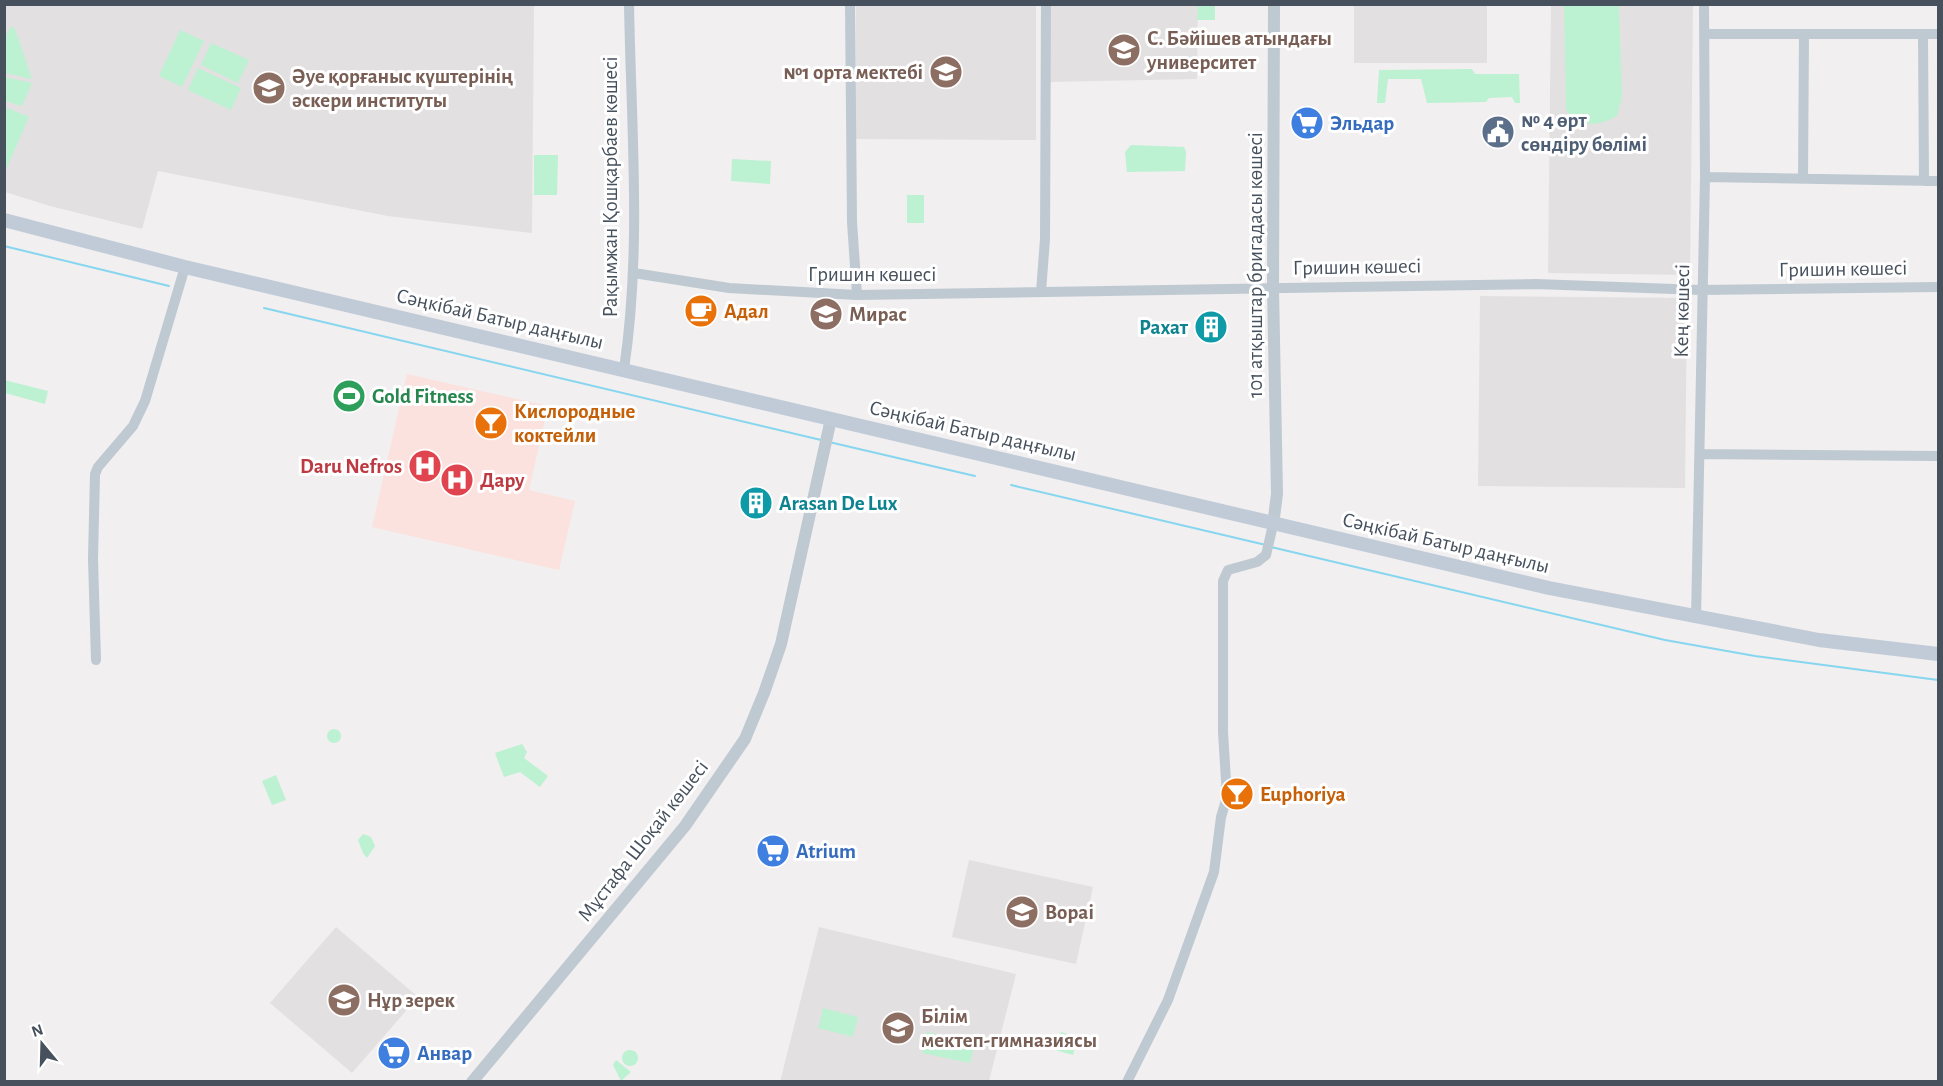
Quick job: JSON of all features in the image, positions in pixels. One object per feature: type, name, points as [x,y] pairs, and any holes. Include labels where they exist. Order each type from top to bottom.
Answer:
[{"type":"main road","name":"Сәңкібай Батыр даңғылы","points":[[4,220],[184,267],[831,419],[1272,531],[1696,618],[1819,640],[1938,654]]},
{"type":"street","name":"Рақымжан Қошқарбаев көшесі","points":[[624,369],[631,321],[634,273],[629,4]]},
{"type":"street","points":[[850,4],[852,222],[857,295]]},
{"type":"street","points":[[1041,291],[1045,239],[1046,4]]},
{"type":"street","name":"101 атқыштар бригадасы көшесі","points":[[1272,531],[1277,494],[1273,288],[1275,4]]},
{"type":"street","name":"Кең көшесі","points":[[1696,618],[1705,177],[1704,4]]},
{"type":"street","points":[[1803,33],[1803,179]]},
{"type":"street","points":[[1704,34],[1938,34]]},
{"type":"street","points":[[1923,34],[1924,181]]},
{"type":"street","points":[[1705,177],[1938,181]]},
{"type":"street","points":[[96,660],[93,559],[95,474],[98,467],[133,426],[145,401],[184,267]]},
{"type":"street","name":"Гришин көшесі","points":[[634,273],[729,288],[857,295],[1536,284],[1701,290],[1938,287]]},
{"type":"street","name":"Мұстафа Шоқай көшесі","points":[[472,1082],[685,826],[745,739],[781,644],[831,419]]},
{"type":"street","points":[[1701,454],[1938,456]]},
{"type":"street","points":[[1126,1082],[1171,993],[1214,872],[1221,817],[1227,797],[1223,732],[1223,581],[1228,570],[1257,562],[1269,549],[1272,531]]},
{"type":"shaded area","name":"Әуе қорғаныс күштерінің әскери институты","points":[[5,5],[534,5],[532,233],[388,216],[158,171],[142,229],[5,192]]},
{"type":"shaded area","name":"№1 орта мектебі","points":[[856,5],[1036,5],[1036,140],[855,139]]},
{"type":"shaded area","name":"С. Бәйішев атындағы университет","points":[[1051,5],[1198,5],[1197,79],[1050,82]]},
{"type":"shaded area","points":[[1354,5],[1487,5],[1487,63],[1354,63]]},
{"type":"shaded area","points":[[1551,5],[1693,5],[1690,275],[1548,273]]},
{"type":"shaded area","points":[[1480,296],[1687,298],[1685,488],[1478,486]]},
{"type":"shaded area","name":"Дару","points":[[407,374],[548,406],[529,490],[575,501],[559,570],[372,527]]},
{"type":"shaded area","name":"Bopai","points":[[969,860],[1093,887],[1076,964],[952,937]]},
{"type":"shaded area","name":"Нұр зерек","points":[[336,927],[418,997],[352,1073],[270,1003]]},
{"type":"shaded area","name":"Білім мектеп-гимназиясы","points":[[819,927],[1016,974],[989,1081],[780,1082]]},
{"type":"green space","points":[[1564,4],[1619,5],[1622,97],[1617,116],[1603,122],[1582,123],[1570,115],[1566,109]]},
{"type":"green space","points":[[1198,5],[1215,5],[1215,20],[1197,20]]},
{"type":"green space","points":[[11,26],[15,29],[32,79],[5,73],[5,38]]},
{"type":"green space","points":[[180,30],[204,41],[182,87],[159,76]]},
{"type":"green space","points":[[211,43],[249,60],[238,83],[201,65]]},
{"type":"green space","points":[[198,68],[241,88],[231,110],[188,90]]},
{"type":"green space","points":[[1472,69],[1475,74],[1519,74],[1520,103],[1515,103],[1512,97],[1489,98],[1486,102],[1427,103],[1421,79],[1388,79],[1385,103],[1377,103],[1379,70]]},
{"type":"green space","points":[[5,77],[32,83],[22,106],[5,101]]},
{"type":"green space","points":[[5,107],[29,117],[5,172]]},
{"type":"green space","points":[[1131,145],[1184,147],[1185,171],[1127,172],[1125,152]]},
{"type":"green space","points":[[534,155],[558,155],[557,195],[534,195]]},
{"type":"green space","points":[[732,159],[771,161],[770,184],[731,181]]},
{"type":"green space","points":[[907,195],[924,195],[924,223],[907,223]]},
{"type":"green space","points":[[4,380],[48,391],[45,404],[5,393]]},
{"type":"green space","points":[[331,729],[337,729],[341,736],[337,743],[331,743],[327,739],[327,733]]},
{"type":"green space","points":[[522,744],[527,752],[524,758],[548,776],[540,787],[520,772],[504,777],[495,753]]},
{"type":"green space","points":[[276,775],[286,800],[272,805],[262,781]]},
{"type":"green space","points":[[363,834],[371,837],[375,846],[367,858],[358,840]]},
{"type":"green space","points":[[823,1008],[858,1017],[853,1037],[818,1028]]},
{"type":"green space","points":[[927,1032],[975,1042],[970,1063],[922,1053]]},
{"type":"green space","points":[[1061,1032],[1078,1037],[1073,1055],[1055,1050]]},
{"type":"green space","points":[[630,1050],[638,1058],[630,1066],[622,1058]]},
{"type":"green space","points":[[616,1060],[631,1072],[621,1081],[613,1065]]},
{"type":"waterway","points":[[4,246],[169,286]]},
{"type":"waterway","points":[[264,308],[821,440]]},
{"type":"waterway","points":[[829,442],[975,476]]},
{"type":"waterway","points":[[1011,485],[1266,545]]},
{"type":"waterway","points":[[1271,547],[1665,640],[1755,656],[1938,680]]},
{"type":"place","name":"С. Бәйішев атындағы университет","points":[[1124,50]]},
{"type":"place","name":"№1 орта мектебі","points":[[946,72]]},
{"type":"place","name":"Әуе қорғаныс күштерінің әскери институты","points":[[269,88]]},
{"type":"place","name":"Эльдар","points":[[1307,123]]},
{"type":"place","name":"№ 4 өрт сөндіру бөлімі","points":[[1498,132]]},
{"type":"place","name":"Адал","points":[[701,311]]},
{"type":"place","name":"Мирас","points":[[826,314]]},
{"type":"place","name":"Рахат","points":[[1211,327]]},
{"type":"place","name":"Gold Fitness","points":[[349,396]]},
{"type":"place","name":"Кислородные коктейли","points":[[491,423]]},
{"type":"place","name":"Daru Nefros","points":[[425,466]]},
{"type":"place","name":"Дару","points":[[457,480]]},
{"type":"place","name":"Arasan De Lux","points":[[756,503]]},
{"type":"place","name":"Euphoriya","points":[[1237,794]]},
{"type":"place","name":"Atrium","points":[[773,851]]},
{"type":"place","name":"Bopai","points":[[1022,912]]},
{"type":"place","name":"Нұр зерек","points":[[344,1000]]},
{"type":"place","name":"Білім мектеп-гимназиясы","points":[[898,1028]]},
{"type":"place","name":"Анвар","points":[[394,1053]]}]
